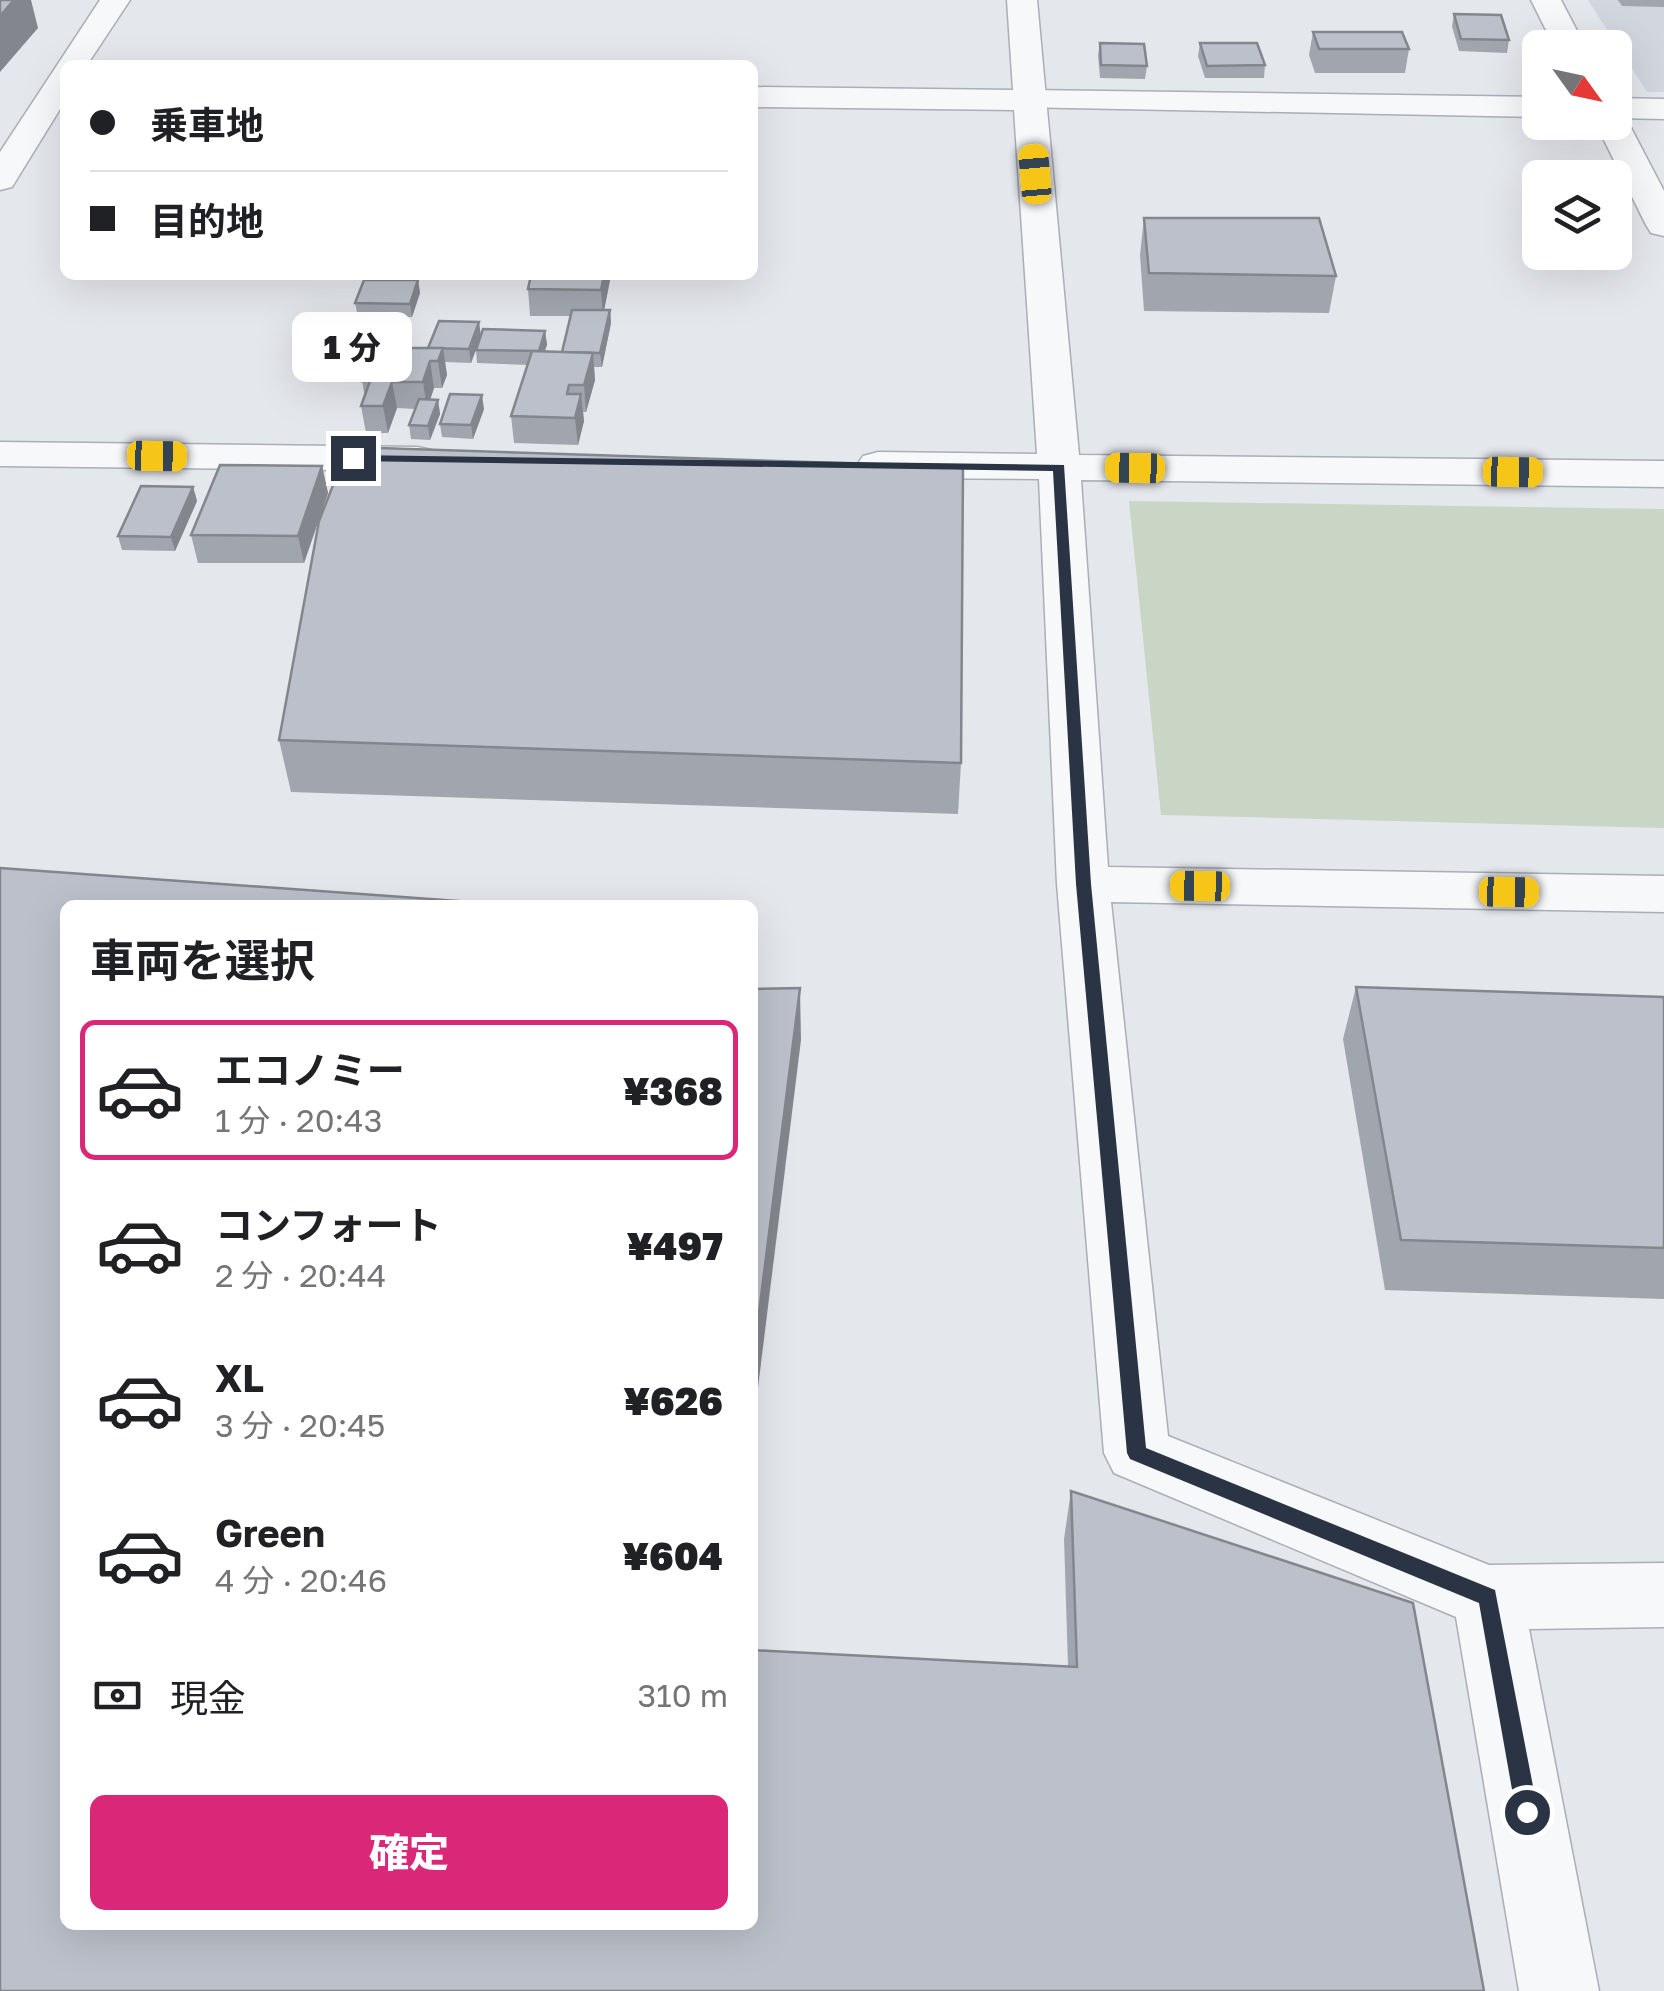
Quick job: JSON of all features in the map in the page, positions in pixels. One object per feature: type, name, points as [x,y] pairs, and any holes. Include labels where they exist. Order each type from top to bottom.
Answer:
[{"type":"street","points":[[76,60],[114,0]]},
{"type":"street","points":[[1022,0],[1059,468],[1083,884],[1137,1453],[1488,1597],[1664,1595]]},
{"type":"street","points":[[1546,0],[1562,30]]},
{"type":"street","points":[[0,180],[60,85]]},
{"type":"street","points":[[758,97],[1522,107]]},
{"type":"street","points":[[1632,108],[1664,109]]},
{"type":"street","points":[[1620,140],[1664,225]]},
{"type":"street","points":[[0,454],[460,460]]},
{"type":"street","points":[[839,465],[1664,474]]},
{"type":"street","points":[[1083,884],[1664,894]]},
{"type":"street","points":[[1488,1597],[1559,1991]]},
{"type":"shaded area","points":[[1588,0],[1664,0],[1664,92],[1647,92],[1632,69],[1632,30],[1607,30]]},
{"type":"green space","points":[[1129,501],[1664,509],[1664,828],[1161,815]]},
{"type":"building","points":[[0,0],[14,0],[0,16]]},
{"type":"building","points":[[1454,14],[1501,15],[1509,40],[1461,39]]},
{"type":"building","points":[[1313,32],[1402,32],[1409,49],[1319,49]]},
{"type":"building","points":[[1100,43],[1144,44],[1147,66],[1101,65]]},
{"type":"building","points":[[1200,43],[1257,43],[1265,65],[1207,66]]},
{"type":"building","points":[[1144,218],[1319,218],[1336,276],[1149,273]]},
{"type":"building","points":[[364,280],[418,280],[410,304],[355,303]]},
{"type":"building","points":[[530,280],[603,280],[601,290],[528,289]]},
{"type":"building","points":[[572,310],[610,310],[600,353],[562,352]]},
{"type":"building","points":[[439,321],[479,322],[469,349],[428,348]]},
{"type":"building","points":[[483,329],[545,331],[539,351],[476,350]]},
{"type":"building","points":[[400,348],[443,348],[438,361],[430,361],[423,382],[392,382],[383,406],[361,406],[370,381],[362,381],[372,356],[397,356]]},
{"type":"building","points":[[532,351],[593,353],[584,385],[569,385],[567,394],[581,394],[575,418],[511,416]]},
{"type":"building","points":[[450,394],[482,395],[471,425],[440,424]]},
{"type":"building","points":[[419,399],[438,400],[428,426],[409,425]]},
{"type":"building","points":[[348,447],[963,467],[961,763],[279,740],[319,521]]},
{"type":"building","points":[[220,465],[322,466],[298,536],[191,535]]},
{"type":"building","points":[[141,486],[193,487],[171,537],[118,536]]},
{"type":"building","points":[[0,868],[445,900],[60,900],[60,1930],[758,1930],[758,1650],[1077,1667],[1071,1491],[1413,1603],[1484,1991],[0,1991]]},
{"type":"building","points":[[1356,987],[1664,997],[1664,1248],[1401,1240]]},
{"type":"building","points":[[800,988],[758,1320],[758,989]]},
{"type":"route","points":[[353,458],[1059,468],[1083,884],[1137,1453],[1488,1597],[1527,1812]]}]
